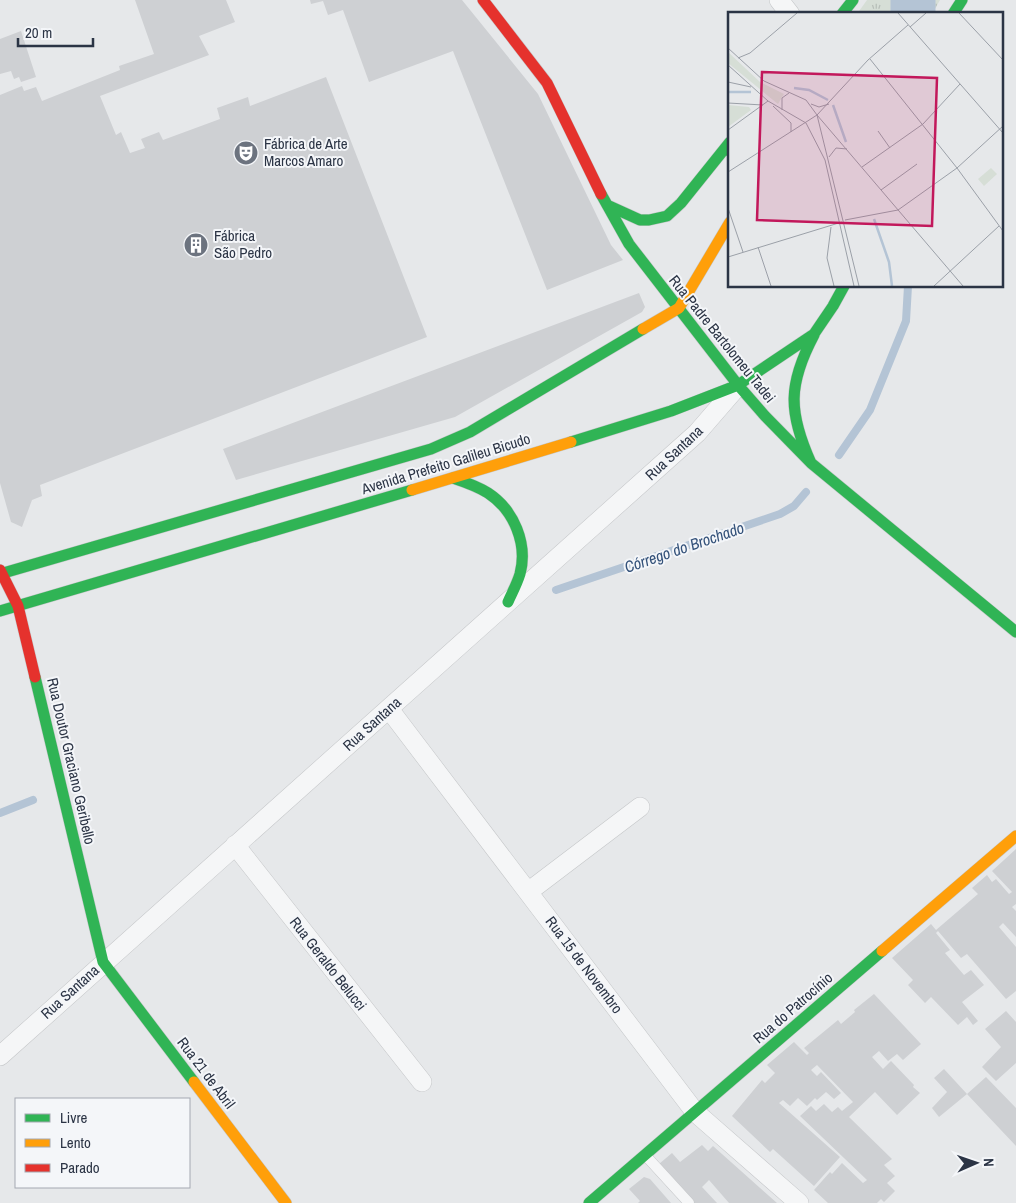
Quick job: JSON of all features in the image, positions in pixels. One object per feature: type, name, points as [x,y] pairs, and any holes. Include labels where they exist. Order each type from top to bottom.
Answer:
[{"type":"main road","name":"Rua Padre Bartolomeu Tadei","points":[[483,0],[547,83],[607,205],[629,244],[738,385],[811,463],[1016,632]]},
{"type":"main road","points":[[844,12],[853,0]]},
{"type":"main road","points":[[954,12],[962,0]]},
{"type":"main road","points":[[607,205],[640,220],[667,216],[681,203],[727,148]]},
{"type":"main road","name":"Avenida Prefeito Galileu Bicudo","points":[[0,572],[450,442],[679,308],[728,225]]},
{"type":"main road","name":"Avenida Prefeito Galileu Bicudo","points":[[0,611],[453,478],[671,411],[738,385],[814,334],[843,288]]},
{"type":"main road","points":[[811,463],[794,421],[792,398],[795,376],[803,354],[814,334]]},
{"type":"main road","points":[[453,478],[491,495],[504,506],[514,520],[520,536],[522,550],[521,570],[508,602]]},
{"type":"main road","name":"Rua Doutor Graciano Geribello","points":[[0,572],[18,606],[103,962]]},
{"type":"main road","name":"Rua do Patrocínio","points":[[589,1203],[1016,836]]},
{"type":"main road","name":"Rua 21 de Abril","points":[[103,962],[286,1203]]},
{"type":"street","name":"Rua Santana","points":[[0,1056],[697,433],[738,385]]},
{"type":"street","name":"Rua 15 de Novembro","points":[[389,709],[696,1112],[799,1203]]},
{"type":"street","points":[[528,892],[640,807]]},
{"type":"street","name":"Rua Geraldo Belucci","points":[[235,845],[422,1082]]},
{"type":"lane","points":[[645,1155],[689,1203]]},
{"type":"green space","points":[[867,0],[940,0],[933,12],[858,12]]},
{"type":"building","name":"Fábrica São Pedro","points":[[135,0],[226,0],[235,22],[199,36],[209,55],[100,96],[116,135],[121,132],[130,153],[145,148],[141,139],[159,132],[163,140],[220,119],[217,108],[248,97],[250,106],[326,77],[427,337],[40,485],[42,496],[32,500],[22,527],[11,522],[0,483],[0,95],[22,86],[24,91],[36,87],[42,101],[120,70],[119,66],[154,54]]},
{"type":"building","points":[[310,0],[462,0],[538,94],[611,245],[623,260],[547,290],[453,51],[369,82],[343,10],[328,15],[323,1],[311,4]]},
{"type":"building","points":[[21,31],[36,77],[21,82],[19,77],[14,79],[11,71],[0,74],[0,39]]},
{"type":"building","points":[[639,293],[645,307],[642,312],[455,417],[236,480],[223,449]]},
{"type":"building","points":[[1016,849],[1016,904],[1012,907],[1016,911],[1016,937],[1003,923],[999,927],[1016,947],[1016,991],[1006,999],[967,954],[961,958],[938,931],[936,933],[950,950],[945,953],[964,975],[971,970],[984,985],[962,1002],[978,1021],[973,1025],[967,1017],[958,1025],[931,997],[925,1003],[908,985],[913,980],[892,958],[931,924],[936,930],[978,894],[972,888],[987,875],[992,882],[996,879],[1009,894],[1012,892],[992,871]]},
{"type":"building","points":[[874,994],[921,1044],[903,1060],[897,1054],[888,1061],[879,1051],[872,1057],[883,1069],[891,1061],[920,1093],[897,1115],[875,1092],[849,1117],[892,1159],[884,1165],[895,1176],[887,1183],[895,1191],[884,1202],[881,1199],[877,1203],[828,1203],[814,1190],[830,1172],[832,1174],[842,1163],[863,1183],[867,1180],[800,1116],[811,1106],[816,1111],[824,1104],[832,1112],[838,1107],[842,1111],[853,1102],[817,1065],[811,1070],[817,1076],[821,1072],[841,1093],[834,1099],[826,1092],[817,1100],[815,1098],[807,1106],[798,1098],[790,1106],[783,1100],[779,1103],[840,1157],[814,1186],[773,1149],[770,1152],[732,1116],[762,1080],[765,1083],[775,1073],[767,1065],[794,1042],[807,1055],[809,1053],[804,1048],[838,1020],[841,1024],[855,1012],[854,1010]]},
{"type":"building","points":[[1006,1011],[1016,1022],[1016,1063],[996,1081],[982,1067],[1001,1047],[985,1029]]},
{"type":"building","points":[[944,1069],[967,1094],[939,1117],[932,1108],[947,1092],[934,1078]]},
{"type":"building","points":[[986,1077],[1016,1108],[1016,1146],[967,1094]]},
{"type":"building","points":[[702,1145],[708,1151],[713,1146],[777,1203],[729,1203],[709,1180],[702,1187],[717,1203],[690,1203],[659,1164],[672,1153],[680,1162]]},
{"type":"building","points":[[644,1177],[650,1179],[671,1203],[638,1203],[640,1201],[629,1189]]},
{"type":"waterway","name":"Córrego do Brochado","points":[[913,0],[913,12]]},
{"type":"waterway","name":"Córrego do Brochado","points":[[839,455],[870,410],[906,321],[908,288]]},
{"type":"waterway","name":"Córrego do Brochado","points":[[556,590],[780,514],[794,506],[806,492]]},
{"type":"waterway","points":[[0,813],[33,800]]},
{"type":"traffic: fast","points":[[844,12],[853,0]]},
{"type":"traffic: fast","points":[[954,12],[962,0]]},
{"type":"traffic: fast","points":[[607,205],[640,220],[667,216],[681,203],[728,144]]},
{"type":"traffic: fast","points":[[723,151],[728,150]]},
{"type":"traffic: fast","points":[[601,194],[629,244],[738,385],[765,416],[811,463],[1016,632]]},
{"type":"traffic: fast","points":[[571,442],[671,411],[738,385],[814,334],[843,288]]},
{"type":"traffic: fast","points":[[0,574],[431,449],[470,432],[643,329]]},
{"type":"traffic: fast","points":[[811,463],[798,428],[794,398],[799,368],[814,335]]},
{"type":"traffic: fast","points":[[453,478],[480,488],[497,500],[512,518],[517,529],[522,551],[522,563],[519,578],[508,602]]},
{"type":"traffic: fast","points":[[0,611],[412,490]]},
{"type":"traffic: fast","points":[[35,677],[103,962],[194,1082]]},
{"type":"traffic: fast","points":[[589,1203],[882,951]]},
{"type":"traffic: slow","points":[[643,329],[679,308],[728,225]]},
{"type":"traffic: slow","points":[[412,490],[571,442]]},
{"type":"traffic: slow","points":[[882,951],[1016,836]]},
{"type":"traffic: slow","points":[[194,1082],[286,1203]]},
{"type":"traffic: jam","points":[[483,0],[547,83],[601,194]]},
{"type":"traffic: jam","points":[[0,570],[18,606],[35,677]]},
{"type":"place","name":"Fábrica de Arte Marcos Amaro","points":[[246,153]]},
{"type":"place","name":"Fábrica São Pedro","points":[[196,245]]}]
